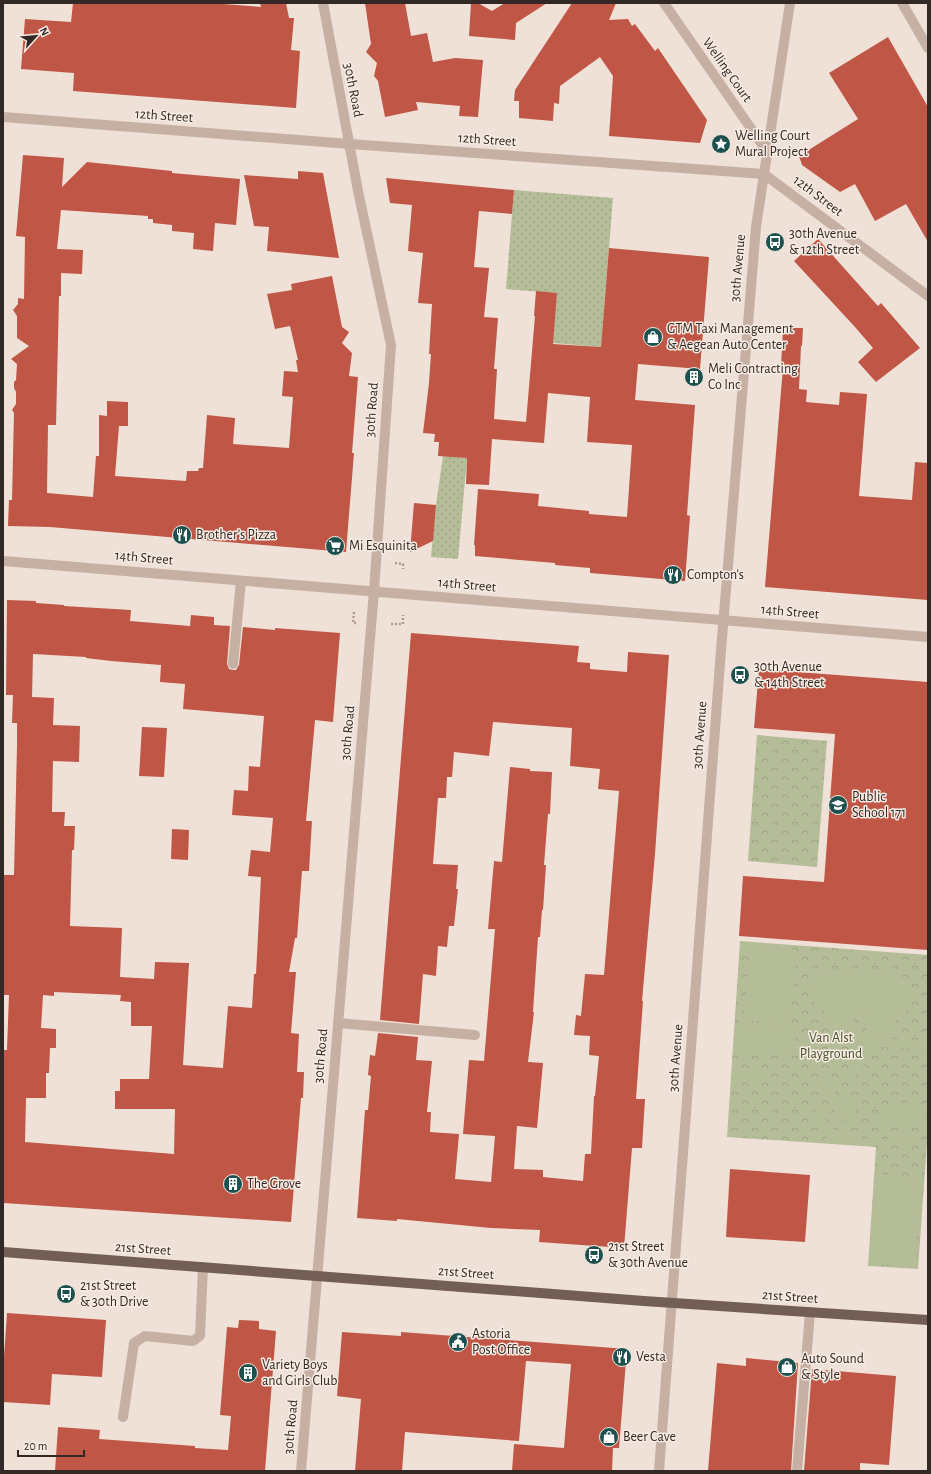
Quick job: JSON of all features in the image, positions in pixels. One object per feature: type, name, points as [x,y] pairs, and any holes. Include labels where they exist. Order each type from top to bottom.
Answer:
[{"type":"main road","name":"21st Street","points":[[3,1252],[671,1303],[928,1320]]},
{"type":"street","name":"30th Road","points":[[301,1471],[374,592],[391,345],[358,191],[322,3]]},
{"type":"street","name":"Welling Court","points":[[664,3],[768,153]]},
{"type":"street","name":"30th Avenue","points":[[659,1471],[723,620],[727,592],[756,227],[790,3]]},
{"type":"street","points":[[902,3],[928,48]]},
{"type":"street","name":"12th Street","points":[[3,117],[764,174],[928,296]]},
{"type":"street","name":"14th Street","points":[[3,561],[928,637]]},
{"type":"street","points":[[233,664],[241,580]]},
{"type":"street","points":[[338,1023],[476,1035]]},
{"type":"street","points":[[123,1417],[134,1343],[144,1336],[193,1341],[200,1336],[203,1267]]},
{"type":"street","points":[[797,1471],[810,1312]]},
{"type":"path","points":[[395,563],[403,564],[403,569]]},
{"type":"path","points":[[353,623],[354,612]]},
{"type":"path","points":[[391,624],[402,624],[403,615]]},
{"type":"green space","points":[[514,190],[613,198],[601,347],[553,343],[556,293],[506,289]]},
{"type":"green space","points":[[443,456],[467,458],[458,559],[431,557]]},
{"type":"green space","points":[[757,735],[827,741],[817,867],[748,861]]},
{"type":"green space","name":"Van Alst Playground","points":[[740,941],[928,955],[928,1129],[918,1269],[868,1266],[876,1147],[727,1137]]},
{"type":"green space","points":[[750,946],[797,950],[790,1025],[744,1020]]},
{"type":"green space","points":[[831,970],[896,975],[904,978],[910,983],[914,995],[913,1002],[910,1008],[896,1017],[895,1034],[866,1032],[867,1015],[854,1014],[853,1031],[824,1028],[825,1012],[814,1001],[812,988],[813,981],[817,976],[823,972]]},
{"type":"green space","points":[[736,1025],[798,1030],[793,1047],[782,1055],[776,1054],[776,1050],[746,1051],[734,1055]]},
{"type":"green space","points":[[808,1033],[928,1041],[928,1049],[877,1047],[858,1073],[855,1076],[851,1076],[850,1073],[856,1065],[857,1051],[845,1043],[837,1042],[823,1045],[817,1054],[814,1066],[809,1067],[802,1060],[802,1047]]},
{"type":"green space","points":[[732,1068],[759,1069],[760,1074],[756,1082],[732,1082]]},
{"type":"green space","points":[[825,1082],[832,1088],[841,1101],[845,1100],[857,1111],[857,1121],[850,1123],[841,1120],[820,1085]]},
{"type":"green space","points":[[891,1102],[927,1105],[926,1122],[882,1122],[880,1120],[882,1112]]},
{"type":"green space","points":[[819,1108],[824,1111],[827,1125],[832,1126],[835,1133],[847,1134],[848,1139],[898,1139],[899,1134],[911,1138],[914,1143],[913,1147],[827,1140],[824,1129],[814,1124],[809,1114]]},
{"type":"green space","points":[[875,1174],[920,1177],[915,1266],[869,1264]]},
{"type":"building","points":[[73,3],[211,3],[261,7],[260,3],[286,3],[289,18],[294,18],[291,50],[300,51],[296,108],[73,91],[74,73],[21,69],[25,19],[71,22]]},
{"type":"building","points":[[365,3],[405,3],[411,36],[427,33],[433,62],[455,58],[483,60],[478,117],[459,116],[460,106],[416,102],[418,110],[385,117],[378,81],[374,76],[377,63],[366,52],[371,44]]},
{"type":"building","points":[[471,3],[478,3],[492,11],[505,3],[547,3],[516,23],[515,40],[469,36]]},
{"type":"building","points":[[572,3],[616,3],[609,20],[628,19],[632,26],[635,24],[655,51],[658,48],[707,120],[700,143],[609,136],[613,76],[600,57],[560,86],[559,104],[554,103],[553,121],[519,118],[519,101],[514,101],[515,90]]},
{"type":"building","points":[[888,37],[928,107],[928,242],[906,204],[875,221],[855,184],[840,192],[802,165],[799,156],[858,119],[829,73]]},
{"type":"building","points":[[23,155],[64,158],[62,187],[87,162],[172,171],[172,173],[240,179],[236,225],[215,223],[213,251],[193,249],[194,233],[172,231],[172,225],[153,223],[153,219],[148,219],[148,216],[61,210],[57,249],[83,250],[82,274],[61,273],[61,296],[59,296],[56,425],[48,425],[47,493],[93,497],[96,456],[99,456],[99,415],[107,416],[107,401],[128,402],[128,426],[119,426],[115,476],[186,481],[187,471],[198,471],[199,468],[203,468],[207,415],[235,418],[233,444],[289,448],[293,397],[282,396],[284,371],[298,372],[296,360],[298,360],[290,326],[275,329],[267,294],[292,290],[291,284],[332,276],[342,327],[349,332],[342,343],[352,353],[349,376],[358,377],[352,453],[354,453],[346,552],[50,527],[8,526],[9,500],[12,500],[14,413],[12,410],[16,404],[14,382],[16,380],[17,364],[11,359],[29,346],[17,338],[17,316],[13,310],[18,304],[18,298],[24,299],[25,237],[16,236]]},
{"type":"building","points":[[298,171],[323,173],[339,258],[267,251],[269,227],[254,226],[244,175],[298,179]]},
{"type":"building","points":[[386,178],[514,190],[512,214],[479,211],[474,267],[489,268],[484,317],[498,318],[494,369],[497,369],[494,419],[526,422],[536,291],[557,293],[553,344],[601,347],[609,248],[709,257],[700,369],[638,364],[635,400],[695,405],[687,515],[690,516],[685,581],[590,573],[590,568],[555,565],[555,563],[475,556],[474,545],[478,489],[539,494],[538,506],[589,511],[589,514],[627,517],[632,445],[587,442],[590,397],[548,393],[544,443],[492,439],[489,485],[466,484],[467,458],[438,456],[439,442],[434,442],[435,434],[423,433],[429,383],[432,304],[418,303],[423,253],[408,251],[412,205],[390,203]]},
{"type":"building","points":[[818,239],[878,306],[881,303],[920,348],[876,382],[858,362],[873,348],[794,261]]},
{"type":"building","points":[[783,328],[803,328],[799,389],[807,390],[806,402],[839,405],[840,392],[867,394],[859,496],[912,500],[915,462],[928,463],[928,600],[765,587],[783,367],[781,367]]},
{"type":"building","points":[[414,503],[436,505],[433,541],[410,552]]},
{"type":"building","points":[[7,600],[36,601],[36,603],[64,606],[131,610],[130,621],[190,626],[191,615],[214,617],[214,625],[230,626],[227,664],[229,669],[233,670],[236,670],[239,665],[243,627],[340,633],[333,722],[315,720],[306,821],[312,821],[309,871],[302,871],[297,938],[295,938],[289,972],[296,972],[291,1033],[299,1034],[297,1072],[304,1072],[303,1098],[301,1098],[291,1222],[3,1203],[3,1050],[7,1050],[9,995],[3,995],[3,875],[14,875],[17,746],[17,723],[12,723],[13,695],[6,695]],"holes":[[[33,654],[86,657],[111,661],[161,665],[160,682],[185,684],[183,709],[264,716],[260,767],[249,766],[248,791],[234,790],[232,815],[273,818],[270,852],[251,850],[248,876],[261,877],[256,974],[254,974],[252,1008],[228,1006],[223,1068],[183,1065],[189,963],[155,962],[154,979],[120,977],[122,928],[70,926],[72,850],[74,850],[75,826],[64,826],[65,812],[52,812],[53,761],[79,762],[80,726],[53,725],[54,698],[32,697]],[[54,992],[121,995],[120,1001],[131,1002],[131,1026],[152,1026],[149,1079],[120,1079],[120,1091],[115,1091],[115,1109],[175,1109],[174,1154],[25,1142],[26,1098],[46,1098],[46,1073],[49,1073],[50,1048],[56,1048],[56,1029],[41,1028],[43,995],[54,996]]]},
{"type":"building","points":[[411,633],[579,646],[577,662],[590,663],[590,669],[627,672],[628,652],[669,655],[655,854],[642,1001],[636,1099],[645,1099],[642,1148],[632,1148],[624,1248],[539,1242],[540,1230],[491,1228],[397,1219],[397,1221],[357,1218],[365,1110],[368,1110],[371,1076],[368,1075],[370,1055],[375,1056],[378,1033],[418,1037],[416,1060],[432,1061],[427,1112],[431,1112],[430,1132],[459,1134],[455,1179],[491,1182],[495,1136],[463,1134],[469,1060],[484,1061],[495,929],[488,929],[494,861],[502,862],[510,767],[530,769],[530,771],[552,772],[550,814],[548,814],[544,865],[546,865],[543,910],[540,937],[538,937],[534,1012],[528,1062],[543,1063],[537,1128],[517,1126],[514,1169],[543,1170],[543,1177],[583,1181],[585,1154],[591,1154],[594,1096],[599,1056],[589,1055],[590,1036],[574,1035],[576,1015],[581,1016],[585,974],[604,975],[619,791],[598,789],[600,769],[570,766],[572,728],[493,722],[489,756],[454,752],[452,777],[447,777],[446,798],[438,798],[433,864],[458,865],[456,889],[458,889],[454,926],[449,926],[447,947],[438,946],[436,976],[423,974],[419,1024],[380,1020]]},
{"type":"building","points":[[759,669],[928,682],[928,950],[739,936],[743,876],[824,882],[835,734],[754,728]]},
{"type":"building","points":[[142,727],[167,728],[164,777],[139,776]]},
{"type":"building","points":[[172,829],[189,830],[188,860],[171,859]]},
{"type":"building","points":[[730,1169],[810,1175],[805,1242],[726,1237]]},
{"type":"building","points":[[7,1313],[106,1320],[102,1377],[52,1374],[50,1405],[3,1402],[3,1371]]},
{"type":"building","name":"Variety Boys and Girls Club","points":[[239,1320],[259,1321],[259,1329],[276,1331],[265,1471],[55,1471],[58,1427],[100,1430],[99,1439],[228,1450],[231,1416],[220,1415],[227,1327],[238,1328]]},
{"type":"building","points":[[342,1332],[401,1336],[401,1332],[627,1349],[619,1448],[613,1448],[612,1471],[512,1471],[514,1444],[564,1448],[571,1364],[526,1361],[519,1441],[405,1432],[402,1471],[355,1471],[361,1399],[337,1396]]},
{"type":"building","points":[[746,1358],[798,1363],[791,1471],[708,1471],[717,1363],[746,1366]]},
{"type":"building","points":[[812,1369],[896,1376],[889,1465],[860,1463],[860,1471],[804,1471]]},
{"type":"place","name":"Welling Court Mural Project","points":[[721,144]]},
{"type":"place","name":"30th Avenue & 12th Street","points":[[775,242]]},
{"type":"place","name":"GTM Taxi Management & Aegean Auto Center","points":[[653,337]]},
{"type":"place","name":"Meli Contracting Co Inc","points":[[694,377]]},
{"type":"place","name":"Brother’s Pizza","points":[[182,535]]},
{"type":"place","name":"Mi Esquinita","points":[[335,546]]},
{"type":"place","name":"Compton’s","points":[[673,575]]},
{"type":"place","name":"30th Avenue & 14th Street","points":[[740,675]]},
{"type":"place","name":"Public School 171","points":[[838,805]]},
{"type":"place","name":"The Grove","points":[[233,1184]]},
{"type":"place","name":"21st Street & 30th Avenue","points":[[594,1255]]},
{"type":"place","name":"21st Street & 30th Drive","points":[[66,1294]]},
{"type":"place","name":"Astoria Post Office","points":[[458,1342]]},
{"type":"place","name":"Vesta","points":[[622,1357]]},
{"type":"place","name":"Auto Sound & Style","points":[[787,1367]]},
{"type":"place","name":"Variety Boys and Girls Club","points":[[248,1373]]},
{"type":"place","name":"Beer Cave","points":[[609,1437]]}]
